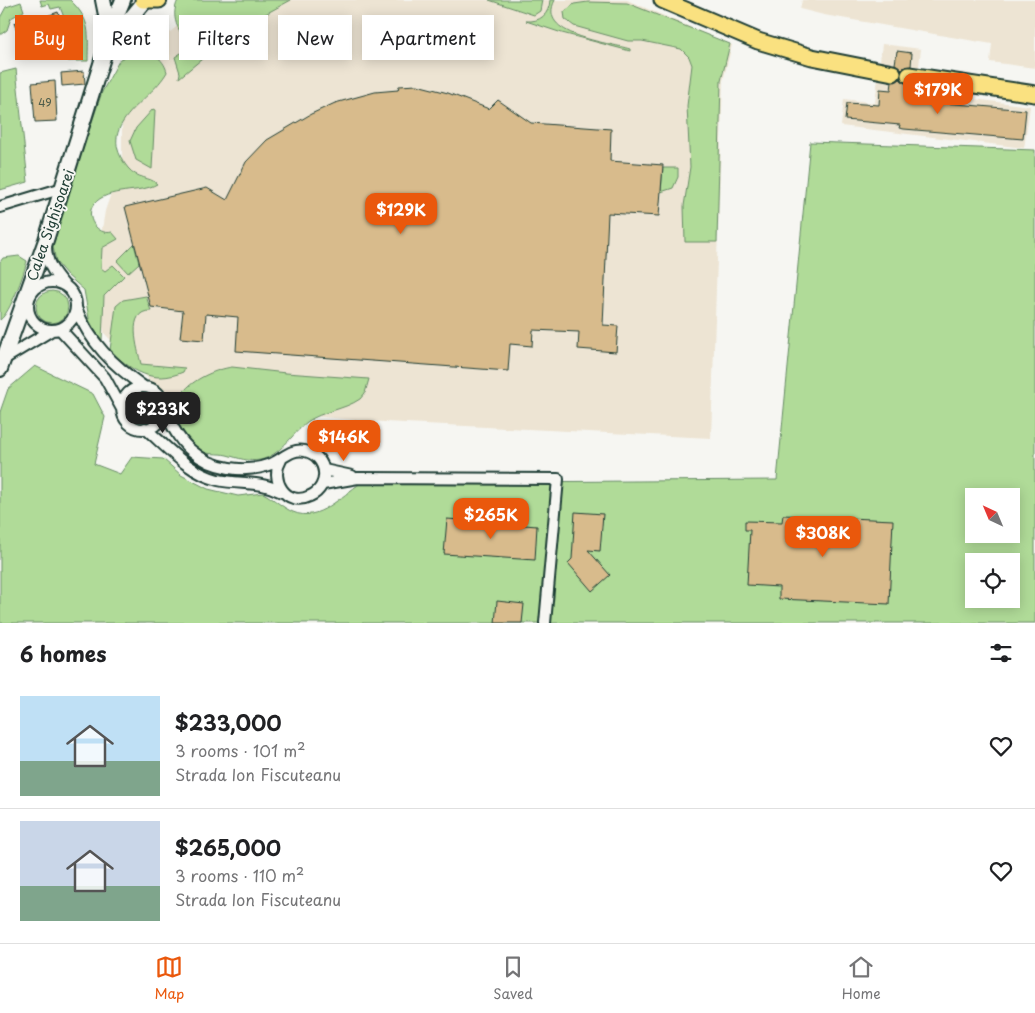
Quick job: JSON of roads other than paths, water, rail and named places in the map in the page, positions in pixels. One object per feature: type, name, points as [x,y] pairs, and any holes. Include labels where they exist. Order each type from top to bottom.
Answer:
[{"type":"main road","points":[[98,79],[106,30],[106,15],[102,0]]},
{"type":"main road","name":"Calea Sighișoarei","points":[[2,364],[28,296],[98,79],[115,19],[123,0]]},
{"type":"main road","name":"Calea Sighișoarei","points":[[98,79],[121,30],[149,0]]},
{"type":"main road","points":[[662,0],[758,41],[812,57],[893,73]]},
{"type":"main road","points":[[909,75],[1035,94]]},
{"type":"street","points":[[0,207],[63,188]]},
{"type":"street","points":[[46,240],[46,258],[52,270],[74,295],[76,308],[89,335],[100,350],[121,370],[144,387],[157,392],[161,397],[164,411],[183,443],[204,460],[225,468],[269,465],[281,460],[292,452],[306,451],[318,458],[324,470],[319,490],[306,498],[292,498],[286,494],[281,490],[276,478],[278,465],[281,460]]},
{"type":"street","points":[[65,286],[58,283],[45,284],[28,296],[29,310],[34,322],[40,326],[56,330],[105,378],[127,421],[132,426],[145,428],[157,423],[164,411]]},
{"type":"street","points":[[2,364],[71,321],[76,308]]},
{"type":"street","points":[[122,408],[123,402],[131,391],[144,387]]},
{"type":"street","points":[[145,428],[204,476],[229,482],[268,485],[286,494]]},
{"type":"street","points":[[324,470],[358,478]]},
{"type":"street","points":[[322,484],[358,478],[558,479],[545,623]]}]
